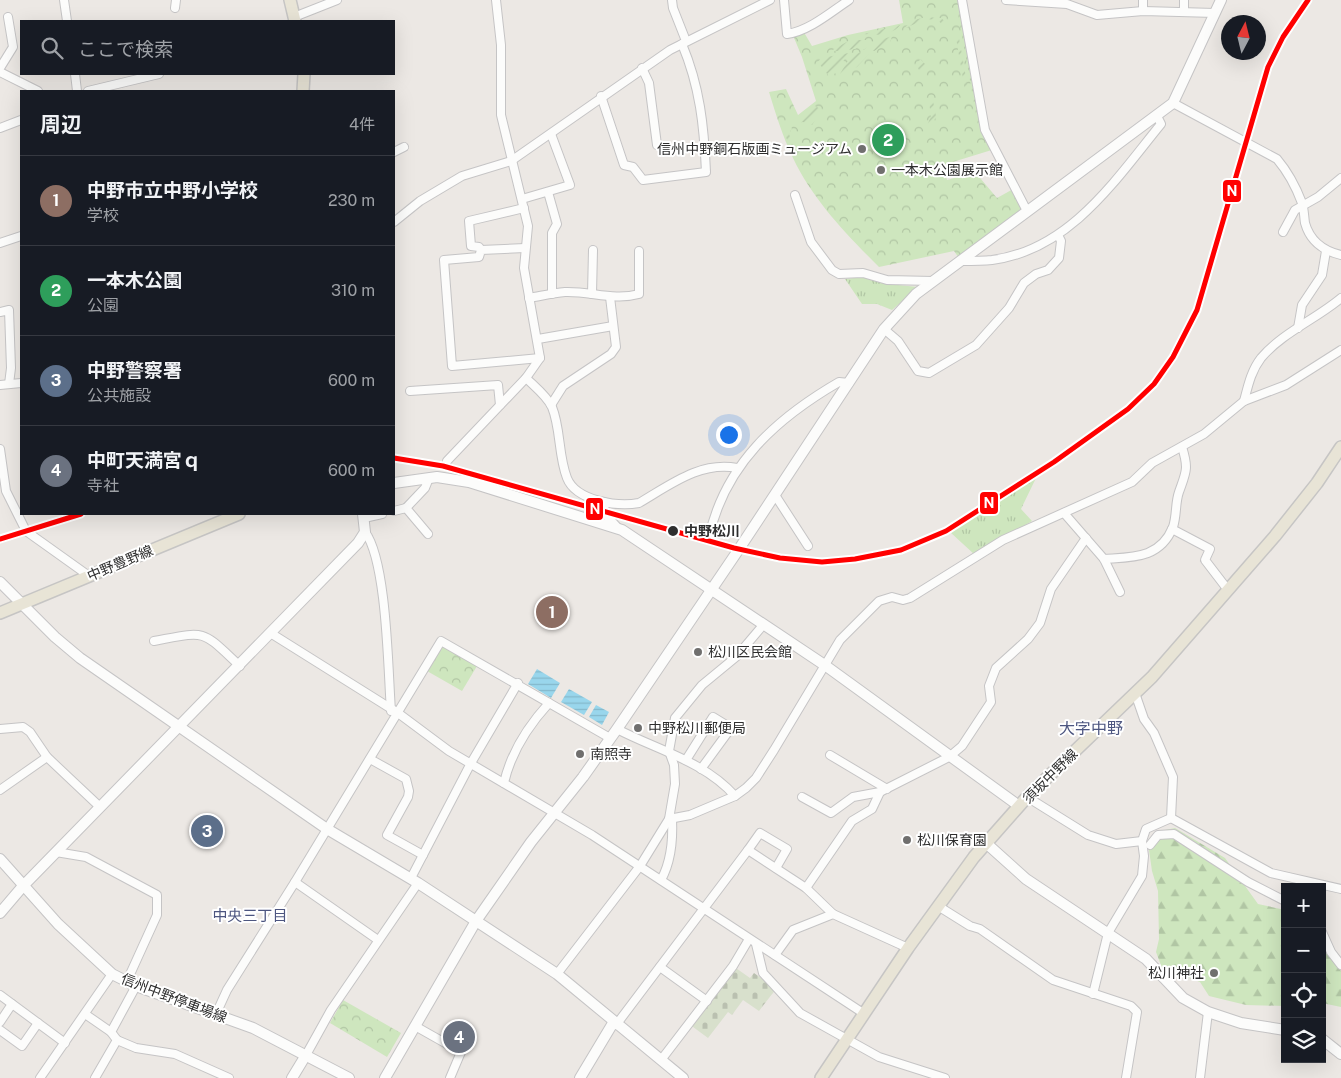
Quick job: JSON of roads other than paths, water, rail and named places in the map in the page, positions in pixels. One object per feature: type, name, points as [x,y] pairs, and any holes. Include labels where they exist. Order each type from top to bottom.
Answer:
[{"type":"main road","points":[[290,0],[294,19]]},
{"type":"main road","points":[[303,90],[304,75]]},
{"type":"main road","name":"須坂中野線","points":[[821,1078],[908,948],[986,843],[1023,802],[1152,677],[1299,506],[1341,447]]},
{"type":"main road","name":"中野豊野線","points":[[0,613],[237,515]]},
{"type":"street","points":[[64,0],[67,20]]},
{"type":"street","points":[[294,19],[337,0]]},
{"type":"street","points":[[447,461],[526,378],[540,358],[524,268],[528,226],[501,115],[501,45],[496,0]]},
{"type":"street","points":[[601,96],[624,165],[634,167],[643,180],[706,172],[704,122],[694,72],[672,8],[672,0]]},
{"type":"street","points":[[395,221],[420,202],[462,176],[512,161],[642,68],[684,43],[770,0]]},
{"type":"street","points":[[784,0],[787,34],[825,17],[849,0]]},
{"type":"street","points":[[962,0],[985,130],[1027,211]]},
{"type":"street","points":[[1012,0],[1067,4],[1097,16],[1143,11],[1184,10],[1215,13]]},
{"type":"street","points":[[1143,0],[1143,11]]},
{"type":"street","points":[[1184,0],[1184,10]]},
{"type":"street","points":[[385,1078],[476,921],[554,811],[583,777],[614,733],[775,495],[884,329],[916,294],[1173,103],[1221,0]]},
{"type":"street","points":[[8,17],[13,47],[0,70],[36,90]]},
{"type":"street","points":[[642,68],[649,83],[657,145]]},
{"type":"street","points":[[75,75],[77,90]]},
{"type":"street","points":[[92,90],[155,75]]},
{"type":"street","points":[[1173,103],[1277,159],[1286,169],[1303,205],[1306,224],[1314,240],[1326,251],[1341,254]]},
{"type":"street","points":[[961,261],[993,260],[1027,250],[1058,235],[1083,216],[1107,191],[1161,124],[1156,116]]},
{"type":"street","points":[[0,128],[20,120]]},
{"type":"street","points":[[522,199],[570,185],[550,134]]},
{"type":"street","points":[[395,152],[404,147]]},
{"type":"street","points":[[1283,232],[1295,210],[1318,197],[1341,178]]},
{"type":"street","points":[[548,192],[557,224],[552,233],[552,294]]},
{"type":"street","points":[[795,195],[811,242],[832,270],[839,274],[863,273],[887,280],[933,281]]},
{"type":"street","points":[[524,208],[469,221],[471,246],[479,247],[481,250],[525,248]]},
{"type":"street","points":[[884,329],[898,341],[918,371],[929,373],[976,344],[1009,308],[1024,283],[1036,274],[1048,270],[1058,258],[1061,241],[1058,235]]},
{"type":"street","points":[[0,243],[20,236]]},
{"type":"street","points":[[481,250],[480,257],[444,260],[452,366],[540,358]]},
{"type":"street","points":[[592,294],[593,250]]},
{"type":"street","points":[[529,298],[552,294],[592,294],[610,297],[629,297],[640,294],[639,251]]},
{"type":"street","points":[[1298,328],[1302,305],[1322,275],[1326,251]]},
{"type":"street","points":[[551,405],[563,386],[611,354],[616,347],[610,297]]},
{"type":"street","points":[[1244,401],[1251,377],[1261,359],[1298,328],[1341,298]]},
{"type":"street","points":[[0,312],[9,310],[11,368],[9,384]]},
{"type":"street","points":[[538,339],[613,326]]},
{"type":"street","points":[[557,974],[640,866],[671,819],[690,816],[735,796],[756,778],[826,666],[840,640],[879,601],[892,597],[903,600],[910,598],[1003,540],[1132,482],[1152,463],[1204,434],[1244,401],[1286,385],[1341,350]]},
{"type":"street","points":[[526,378],[551,405],[560,436],[567,479],[585,495],[604,502],[626,505],[639,503],[707,467],[720,465],[737,468]]},
{"type":"street","points":[[709,537],[718,503],[737,468],[748,454],[799,409],[839,382],[849,383]]},
{"type":"street","points":[[0,385],[20,383]]},
{"type":"street","points":[[410,391],[498,385],[500,405]]},
{"type":"street","points":[[1104,559],[1145,556],[1158,547],[1172,529],[1179,491],[1187,473],[1182,447]]},
{"type":"street","points":[[0,449],[6,491],[26,530],[90,576]]},
{"type":"street","points":[[395,483],[437,476],[469,482],[617,527]]},
{"type":"street","points":[[395,511],[406,508],[425,488],[428,478]]},
{"type":"street","points":[[775,495],[808,546]]},
{"type":"street","points":[[604,502],[605,514],[617,527],[826,666],[949,757],[1023,802],[1088,835],[1116,844],[1142,841]]},
{"type":"street","points":[[406,508],[428,534]]},
{"type":"street","points":[[1064,513],[1104,559],[1120,592]]},
{"type":"street","points":[[364,516],[365,532],[371,540],[382,594],[394,712]]},
{"type":"street","points":[[1172,529],[1210,549],[1205,560],[1228,590]]},
{"type":"street","points":[[0,913],[56,852],[272,634],[358,543],[365,532]]},
{"type":"street","points":[[802,797],[830,813],[854,797],[884,791],[949,757],[962,746],[991,702],[990,686],[996,668],[1028,639],[1040,623],[1051,589],[1086,538]]},
{"type":"street","points":[[0,582],[55,637],[80,658],[327,829],[414,881],[557,974],[615,1024],[683,1078]]},
{"type":"street","points":[[661,880],[666,870],[673,837],[671,819],[675,775],[669,751],[674,718],[702,685],[736,657],[764,624]]},
{"type":"street","points":[[154,641],[198,633],[206,636],[240,666]]},
{"type":"street","points":[[272,634],[394,712],[449,751],[554,811],[640,866],[863,1013]]},
{"type":"street","points":[[216,1014],[227,990],[370,759],[394,712],[441,641],[517,683],[548,703],[614,733],[669,751],[724,784],[735,796]]},
{"type":"street","points":[[292,1078],[331,1010],[378,940],[414,881],[423,855],[471,763],[517,683]]},
{"type":"street","points":[[1135,693],[1144,719],[1154,733],[1173,777],[1171,818]]},
{"type":"street","points":[[504,783],[514,754],[534,720],[548,703]]},
{"type":"street","points":[[686,760],[713,717],[731,728],[701,769]]},
{"type":"street","points":[[0,729],[23,726],[30,732],[47,757],[100,807]]},
{"type":"street","points":[[830,755],[884,791]]},
{"type":"street","points":[[0,790],[47,757]]},
{"type":"street","points":[[370,759],[406,779],[409,791],[408,798],[388,835],[423,855]]},
{"type":"street","points":[[806,888],[852,821],[872,810],[884,791]]},
{"type":"street","points":[[1093,994],[1108,933],[1142,876],[1144,856],[1142,841],[1146,829],[1171,818]]},
{"type":"street","points":[[1171,818],[1272,873],[1341,889]]},
{"type":"street","points":[[580,1078],[615,1024],[705,909],[760,832],[787,850],[776,868]]},
{"type":"street","points":[[1150,845],[1158,835],[1174,834],[1248,882],[1281,898]]},
{"type":"street","points":[[986,843],[1026,879],[1146,959],[1183,998],[1208,1012],[1241,1023],[1281,1029]]},
{"type":"street","points":[[748,850],[806,888],[833,914],[908,948]]},
{"type":"street","points":[[56,852],[86,858],[157,895],[157,915],[127,981]]},
{"type":"street","name":"信州中野停車場線","points":[[0,859],[58,924],[112,974],[136,986],[253,1028],[348,1078]]},
{"type":"street","points":[[295,882],[378,940]]},
{"type":"street","points":[[938,906],[970,926],[980,929],[1053,980],[1130,1006],[1137,1012],[1126,1078]]},
{"type":"street","points":[[775,955],[793,930],[833,914]]},
{"type":"street","points":[[661,1060],[753,941]]},
{"type":"street","points":[[753,941],[762,972],[800,1013],[890,1062],[945,1078]]},
{"type":"street","points":[[1326,941],[1331,952],[1341,965]]},
{"type":"street","points":[[660,967],[707,1002]]},
{"type":"street","points":[[44,1077],[112,974]]},
{"type":"street","points":[[112,1032],[136,986]]},
{"type":"street","points":[[0,995],[65,1043]]},
{"type":"street","points":[[0,1022],[12,1004]]},
{"type":"street","points":[[1200,1078],[1208,1012]]},
{"type":"street","points":[[84,1014],[112,1032],[116,1040],[136,1048],[175,1054],[229,1078]]},
{"type":"street","points":[[0,1030],[22,1046],[38,1023]]},
{"type":"street","points":[[415,1026],[462,1052],[450,1078]]},
{"type":"street","points":[[95,1078],[116,1040]]},
{"type":"street","points":[[1326,1042],[1341,1054]]},
{"type":"water","points":[[537,669],[560,683],[551,698],[528,684]]},
{"type":"water","points":[[569,689],[592,702],[584,715],[561,702]]},
{"type":"water","points":[[596,705],[609,712],[602,725],[589,717]]},
{"type":"place","name":"一本木公園","points":[[888,140]]},
{"type":"place","name":"信州中野銅石版画ミュージアム","points":[[862,149]]},
{"type":"place","name":"一本木公園展示館","points":[[881,170]]},
{"type":"place","name":"中野松川","points":[[673,531]]},
{"type":"place","name":"中野市立中野小学校","points":[[552,612]]},
{"type":"place","name":"松川区民会館","points":[[698,652]]},
{"type":"place","name":"中野松川郵便局","points":[[638,728]]},
{"type":"place","name":"南照寺","points":[[580,754]]},
{"type":"place","name":"中野警察署","points":[[207,831]]},
{"type":"place","name":"松川保育園","points":[[907,840]]},
{"type":"place","name":"松川神社","points":[[1214,973]]},
{"type":"place","name":"中町天満宮ｑ","points":[[459,1037]]},
{"type":"district","name":"大字中野","points":[[1091,728]]},
{"type":"district","name":"中央三丁目","points":[[250,915]]}]
